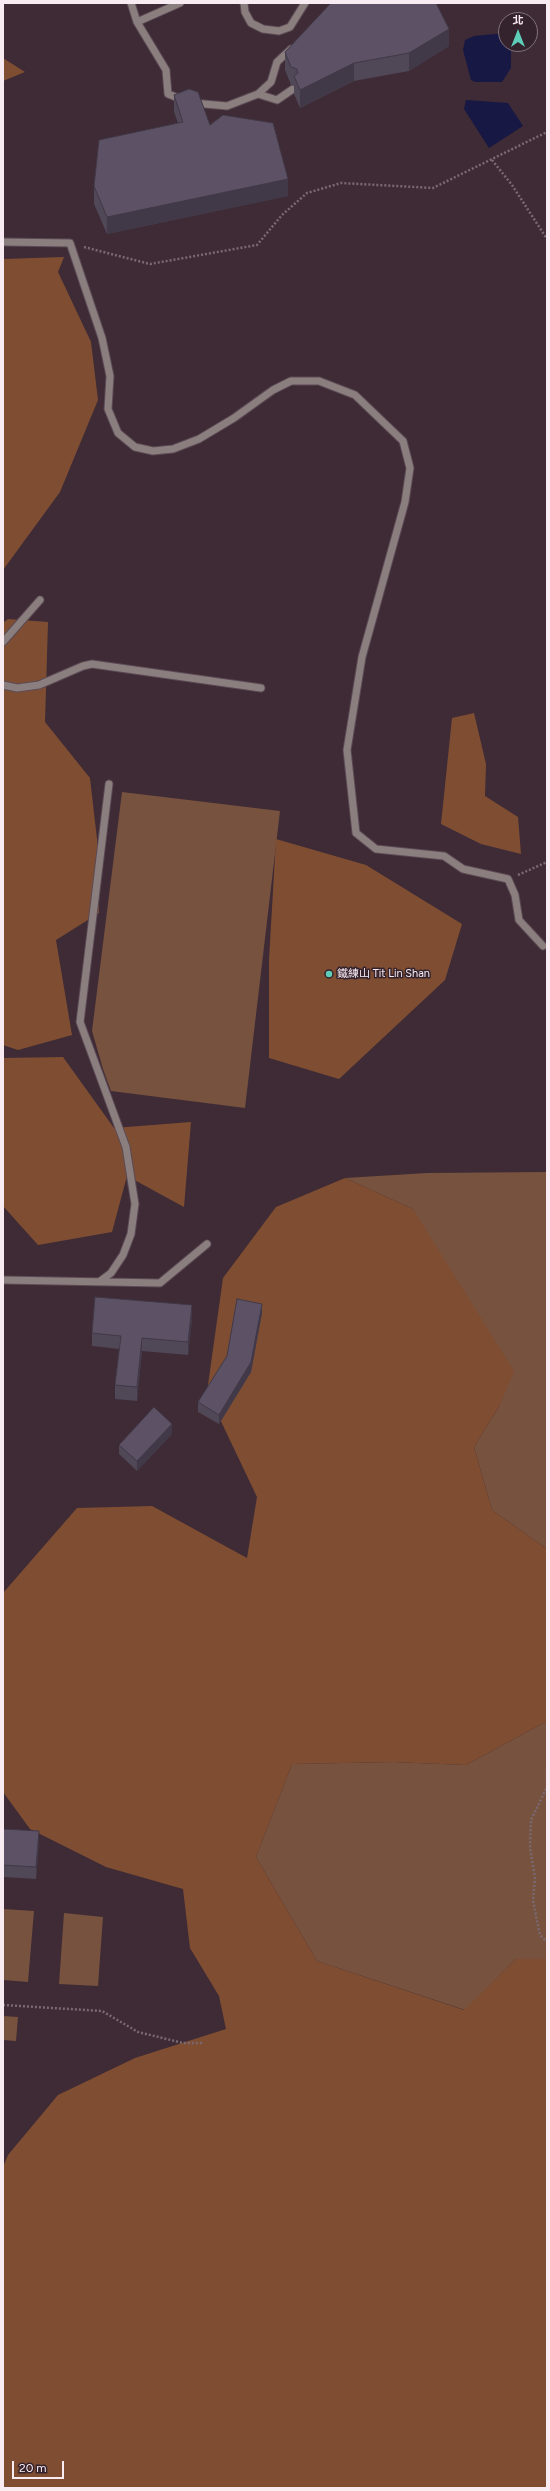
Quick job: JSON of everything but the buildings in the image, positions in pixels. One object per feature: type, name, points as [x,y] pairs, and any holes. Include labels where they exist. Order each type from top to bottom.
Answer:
[{"type":"lane","points":[[131,3],[138,22],[166,70],[168,94],[196,104],[227,106],[258,94],[271,82],[277,62],[297,44]]},
{"type":"lane","points":[[138,22],[180,3]]},
{"type":"lane","points":[[244,3],[245,12],[251,22],[263,29],[279,31],[290,27],[305,3]]},
{"type":"lane","points":[[258,94],[277,100],[293,89]]},
{"type":"lane","points":[[3,242],[70,243],[102,338],[110,376],[108,409],[118,433],[135,446],[153,451],[173,449],[199,439],[234,418],[273,390],[291,381],[319,381],[355,395],[403,441],[410,468],[405,502],[362,657],[347,750],[356,833],[376,849],[444,856],[464,869],[508,879],[515,895],[519,920],[543,946]]},
{"type":"lane","points":[[3,642],[40,600]]},
{"type":"lane","points":[[3,685],[18,688],[39,685],[82,666],[92,664],[261,688]]},
{"type":"lane","points":[[99,1282],[111,1273],[123,1255],[131,1234],[134,1204],[126,1147],[80,1022],[109,784]]},
{"type":"lane","points":[[3,1280],[160,1283],[207,1244]]},
{"type":"path","points":[[70,243],[150,264],[258,245],[282,215],[307,193],[341,183],[433,188],[547,132]]},
{"type":"path","points":[[492,160],[512,185],[547,239]]},
{"type":"path","points":[[508,879],[547,862]]},
{"type":"path","points":[[547,1769],[547,1787],[531,1820],[530,1848],[535,1877],[533,1900],[540,1935],[547,1942]]},
{"type":"path","points":[[3,2005],[102,2011],[138,2032],[183,2043],[204,2044]]},
{"type":"shaded area","points":[[498,34],[498,52],[511,52],[511,68],[502,82],[475,82],[471,80],[463,50],[465,40],[474,36]]},
{"type":"shaded area","points":[[3,58],[25,72],[3,81]]},
{"type":"shaded area","points":[[466,100],[508,103],[523,126],[489,148],[464,109]]},
{"type":"shaded area","points":[[64,257],[58,272],[91,342],[98,400],[60,492],[3,570],[3,259]]},
{"type":"shaded area","points":[[8,619],[48,622],[45,722],[90,778],[97,839],[99,913],[56,940],[72,1035],[18,1050],[3,1045],[3,623]]},
{"type":"shaded area","points":[[474,713],[486,764],[485,796],[518,817],[521,854],[481,844],[441,824],[452,718]]},
{"type":"shaded area","points":[[122,792],[280,811],[245,1108],[111,1091],[92,1031]]},
{"type":"shaded area","points":[[276,839],[366,865],[462,924],[445,980],[339,1079],[269,1058],[269,960]]},
{"type":"shaded area","points":[[63,1057],[114,1128],[191,1122],[184,1207],[127,1176],[112,1232],[38,1245],[3,1206],[3,1058]]},
{"type":"shaded area","points":[[547,1172],[547,1549],[492,1510],[474,1447],[500,1405],[413,1209],[345,1178],[427,1173]]},
{"type":"shaded area","points":[[345,1178],[413,1209],[514,1371],[500,1405],[474,1447],[492,1510],[547,1549],[547,1721],[466,1765],[393,1762],[292,1764],[256,1857],[317,1961],[464,2010],[516,1959],[547,1959],[547,2488],[3,2488],[3,2167],[8,2155],[58,2095],[135,2058],[226,2029],[219,1996],[190,1948],[183,1889],[106,1867],[30,1829],[3,1792],[3,1593],[77,1508],[152,1506],[247,1558],[257,1497],[207,1392],[223,1278],[276,1207]]},
{"type":"shaded area","points":[[547,1721],[547,1959],[516,1959],[465,2010],[317,1961],[256,1857],[292,1764],[393,1762],[466,1765]]},
{"type":"shaded area","points":[[3,1909],[34,1911],[28,1982],[3,1980]]},
{"type":"shaded area","points":[[64,1913],[103,1917],[98,1986],[59,1984]]},
{"type":"shaded area","points":[[3,2016],[18,2017],[16,2041],[3,2040]]},
{"type":"place","name":"鐵練山 Tit Lin Shan","points":[[329,974]]}]
